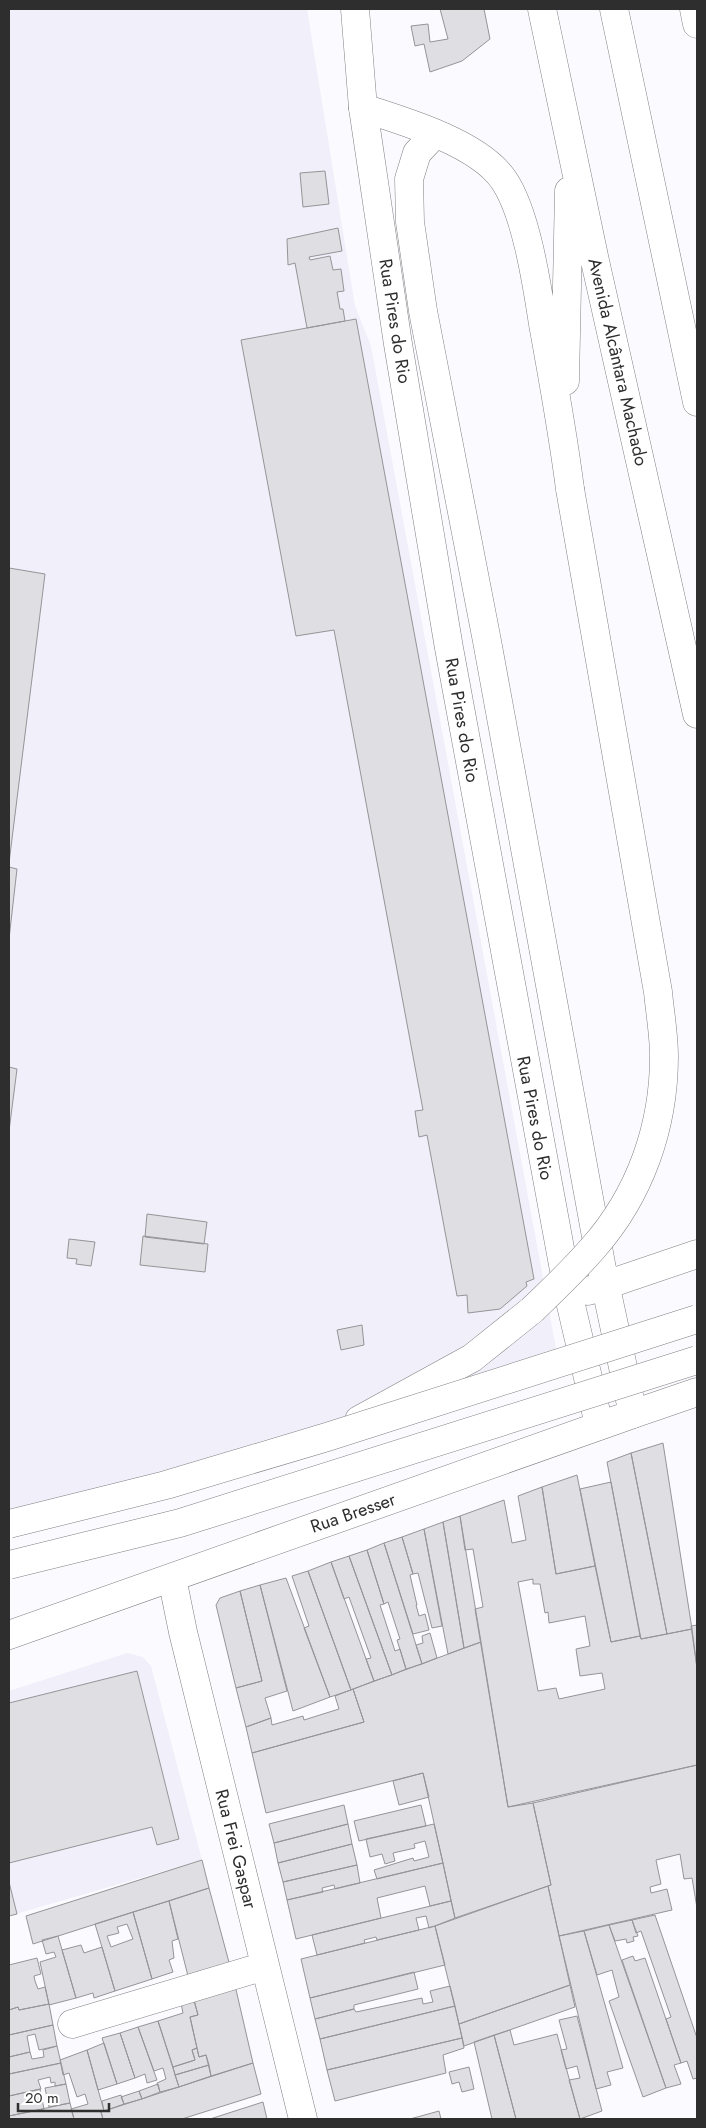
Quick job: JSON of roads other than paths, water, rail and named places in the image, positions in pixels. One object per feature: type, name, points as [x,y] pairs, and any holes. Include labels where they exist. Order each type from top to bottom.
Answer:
[{"type":"main road","name":"Rua Pires do Rio","points":[[355,9],[363,108],[398,344],[449,648],[524,1062],[569,1296],[600,1426]]},
{"type":"main road","name":"Avenida Alcântara Machado","points":[[542,9],[697,714]]},
{"type":"main road","points":[[614,9],[697,402]]},
{"type":"main road","points":[[694,9],[697,24]]},
{"type":"main road","points":[[327,1437],[472,1358],[532,1310],[594,1247],[622,1209],[648,1161],[660,1113],[664,1056],[658,992],[570,489],[564,442],[535,276],[519,214],[504,179],[484,160],[459,145],[434,134],[363,108]]},
{"type":"main road","name":"Rua Pires do Rio","points":[[434,134],[417,153],[412,163],[407,196],[422,311],[487,641],[605,1286],[633,1414]]},
{"type":"main road","points":[[564,442],[570,142]]},
{"type":"main road","points":[[449,648],[487,641]]},
{"type":"main road","points":[[483,836],[522,832]]},
{"type":"main road","points":[[524,1062],[562,1054]]},
{"type":"main road","points":[[569,1296],[605,1286],[697,1254]]},
{"type":"main road","points":[[9,1524],[166,1485],[327,1437],[697,1319]]},
{"type":"main road","points":[[9,1566],[180,1523],[697,1360]]},
{"type":"main road","name":"Rua Bresser","points":[[9,1635],[697,1392]]},
{"type":"main road","name":"Rua Frei Gaspar","points":[[172,1578],[182,1632],[303,2119]]},
{"type":"main road","points":[[72,2024],[265,1966]]}]
